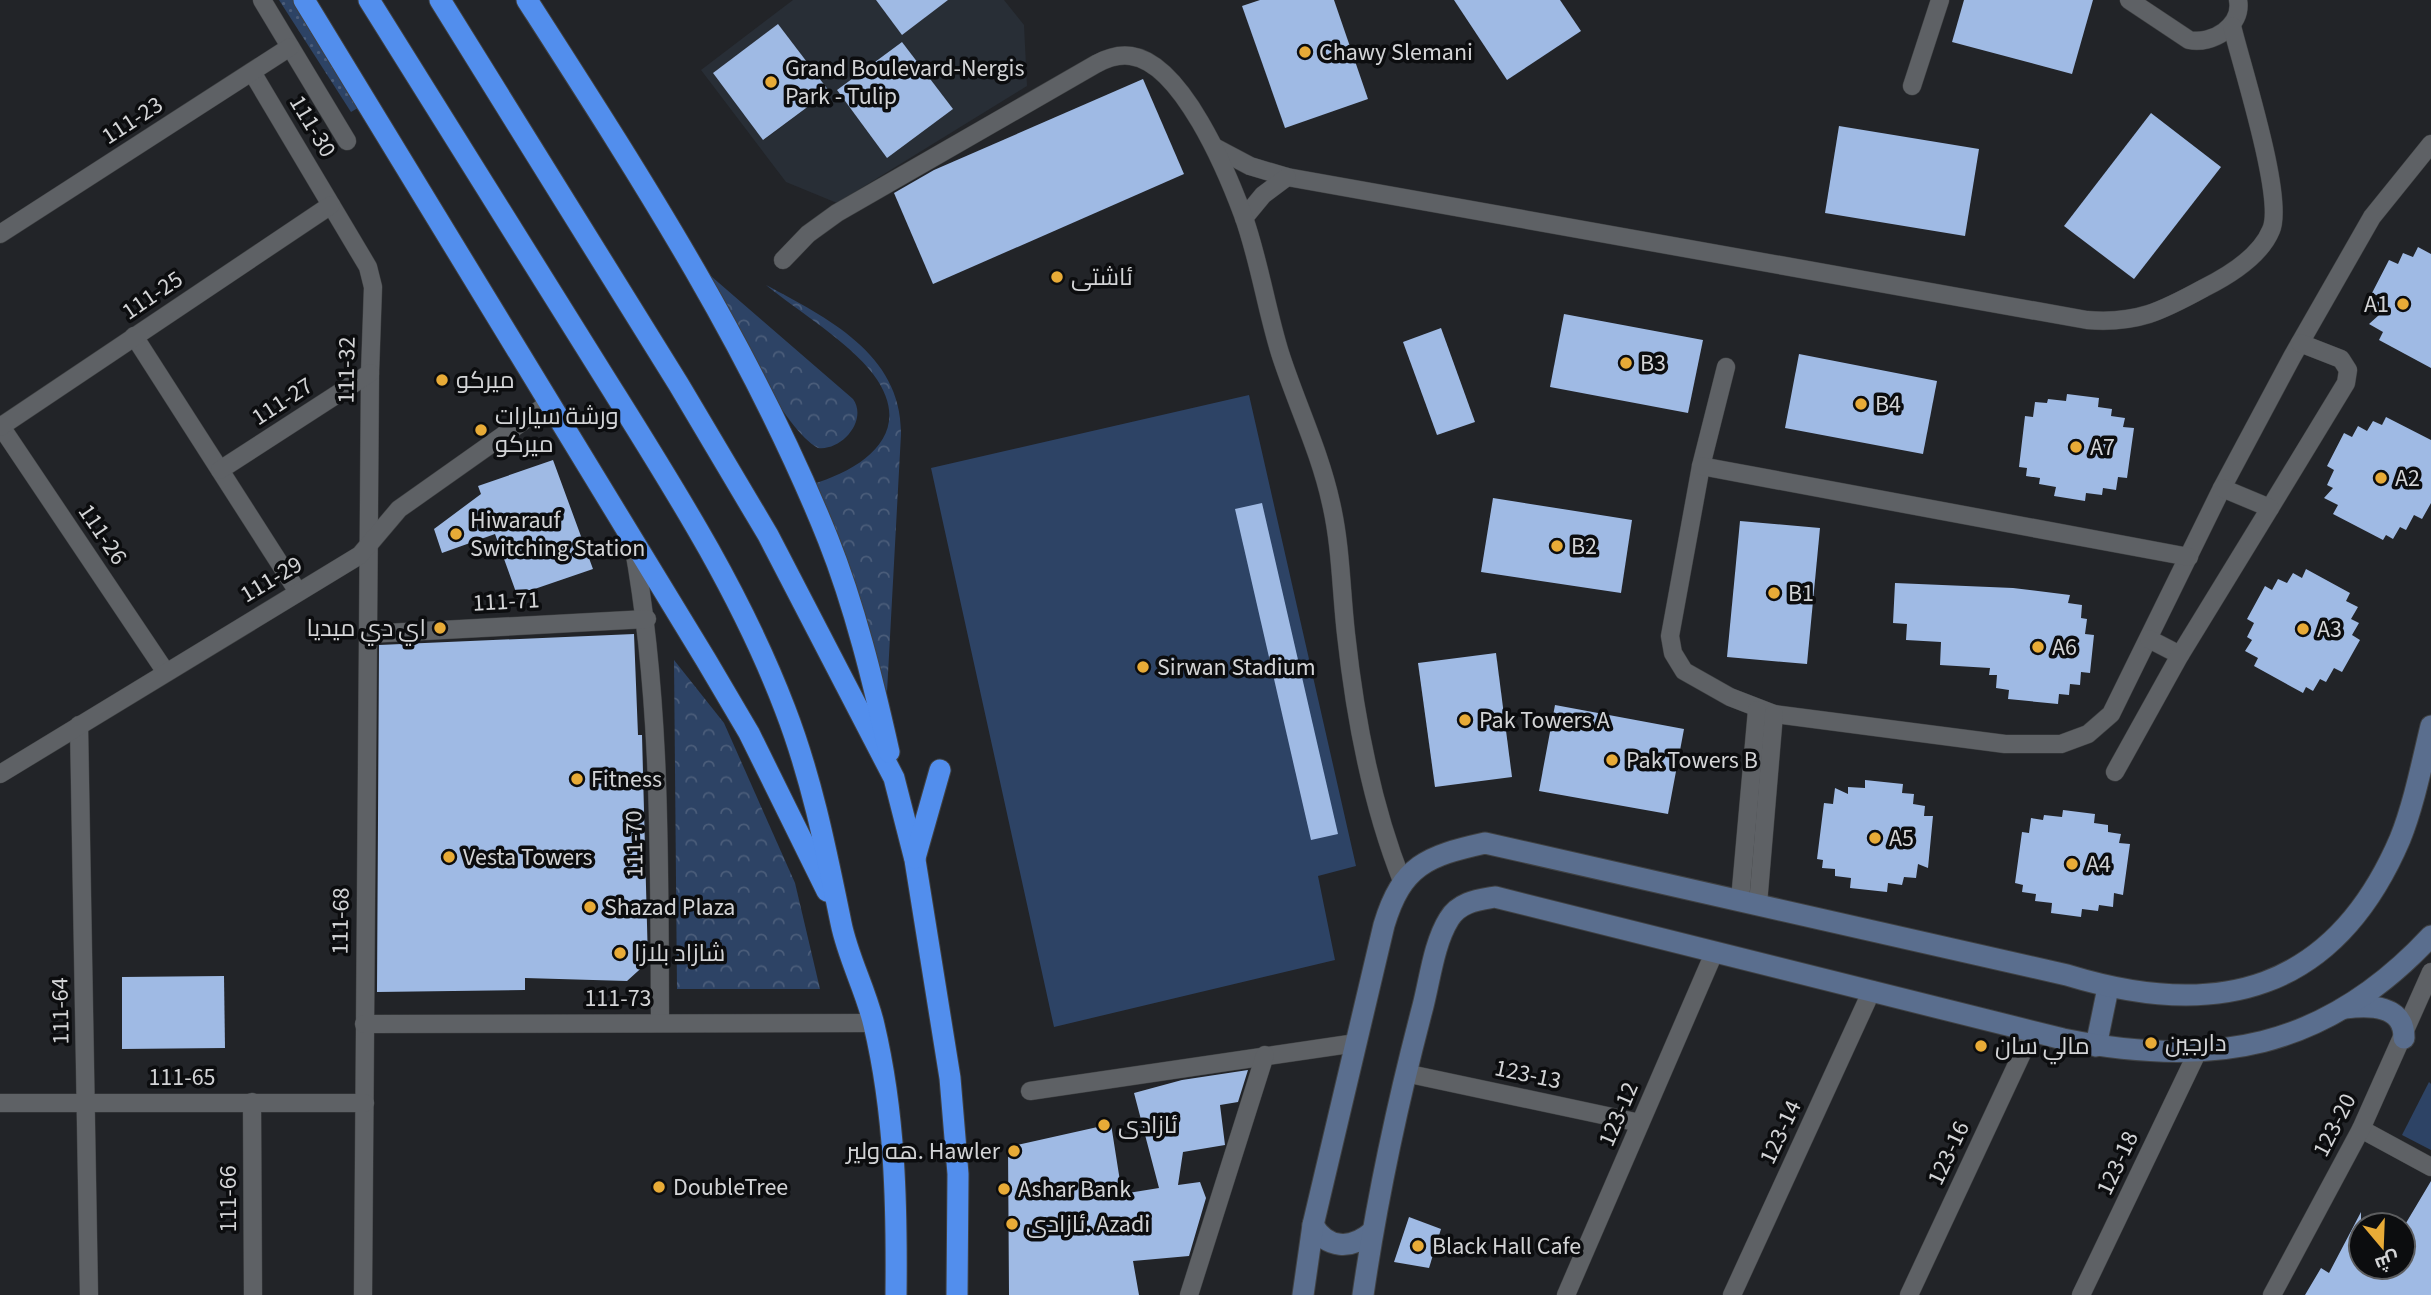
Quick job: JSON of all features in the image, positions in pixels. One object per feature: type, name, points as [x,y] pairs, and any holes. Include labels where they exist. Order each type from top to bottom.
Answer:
[{"type":"highway","points":[[304,0],[749,733],[816,865],[841,925],[874,1023],[892,1126],[896,1177],[895,1295]]},
{"type":"highway","points":[[369,0],[713,556],[785,709],[809,778],[828,849],[841,925]]},
{"type":"highway","points":[[440,0],[679,385],[768,535],[894,778]]},
{"type":"highway","points":[[527,0],[664,213],[768,408],[828,539],[877,695],[915,860],[950,1077],[958,1174],[957,1295]]},
{"type":"highway","points":[[915,860],[940,770]]},
{"type":"street","points":[[262,0],[347,141]]},
{"type":"street","points":[[1912,86],[1940,0]]},
{"type":"street","points":[[2129,0],[2189,40],[2200,42],[2214,38],[2232,26]]},
{"type":"street","points":[[1216,148],[1250,166],[1287,177],[2077,318],[2108,322],[2130,320],[2167,309],[2223,279],[2247,261],[2272,229],[2273,184],[2232,26],[2239,6],[2238,0]]},
{"type":"street","name":"111-23","points":[[0,234],[290,47]]},
{"type":"street","points":[[783,260],[808,234],[837,214],[1107,58],[1132,56],[1154,66],[1182,96],[1216,148],[1244,218],[1280,353],[1331,500],[1337,530],[1346,636],[1360,728],[1376,804],[1402,881]]},
{"type":"street","name":"111-30","points":[[252,72],[331,205]]},
{"type":"street","points":[[1726,367],[1701,466],[1670,636],[1673,653],[1684,670],[1766,712],[2005,744],[2061,744],[2088,734],[2110,714],[2222,488],[2300,343],[2372,217],[2431,144]]},
{"type":"street","points":[[1244,218],[1263,195],[1287,177]]},
{"type":"street","name":"111-25","points":[[0,426],[331,205]]},
{"type":"street","name":"111-32","points":[[331,205],[371,276],[368,548]]},
{"type":"street","points":[[134,336],[298,592]]},
{"type":"street","points":[[2115,772],[2180,655],[2346,383],[2348,370],[2341,359],[2300,343]]},
{"type":"street","name":"111-27","points":[[220,470],[370,373]]},
{"type":"street","name":"111-29","points":[[0,774],[368,548],[384,524],[399,509],[549,403]]},
{"type":"street","name":"111-26","points":[[0,426],[165,671]]},
{"type":"street","points":[[1701,466],[2189,557]]},
{"type":"street","points":[[2222,488],[2270,508]]},
{"type":"street","name":"111-70","points":[[632,540],[647,618],[658,812],[660,1022]]},
{"type":"street","name":"111-68","points":[[363,1295],[368,548]]},
{"type":"street","name":"111-71","points":[[368,634],[647,618]]},
{"type":"street","points":[[2149,639],[2180,655]]},
{"type":"street","points":[[1749,902],[1766,712]]},
{"type":"street","name":"111-64","points":[[79,725],[89,1295]]},
{"type":"street","points":[[1303,1295],[1313,1225],[1384,925],[1393,896],[1402,881],[1439,853],[1485,843],[2067,975],[2108,988],[2168,998],[2228,994],[2280,975],[2312,957],[2337,936],[2359,909],[2394,850],[2431,726]]},
{"type":"street","points":[[1363,1295],[1372,1232],[1405,1073],[1449,918],[1466,902],[1495,897],[2096,1046],[2197,1052],[2262,1044],[2345,1007],[2404,965],[2431,936]]},
{"type":"street","name":"123-12","points":[[1566,1295],[1714,953]]},
{"type":"street","name":"123-20","points":[[2272,1295],[2361,1129],[2404,1038],[2431,972]]},
{"type":"street","points":[[2096,1046],[2108,988]]},
{"type":"street","name":"123-14","points":[[1732,1295],[1872,990]]},
{"type":"street","points":[[2345,1007],[2368,1006],[2393,1012],[2401,1019],[2404,1038]]},
{"type":"street","name":"111-73","points":[[364,1024],[874,1023]]},
{"type":"street","name":"123-16","points":[[1909,1295],[2032,1032]]},
{"type":"street","points":[[1030,1091],[1356,1044]]},
{"type":"street","name":"123-18","points":[[2081,1295],[2197,1052]]},
{"type":"street","points":[[1189,1295],[1265,1055]]},
{"type":"street","name":"123-13","points":[[1405,1073],[1640,1123]]},
{"type":"street","name":"111-66","points":[[252,1102],[253,1295]]},
{"type":"street","name":"111-65","points":[[0,1103],[365,1102]]},
{"type":"street","points":[[2361,1129],[2431,1167]]},
{"type":"street","points":[[1313,1225],[1320,1237],[1332,1244],[1354,1244],[1372,1232]]},
{"type":"street","points":[[958,1272],[967,1295]]},
{"type":"shaded area","points":[[793,0],[876,0],[902,34],[948,0],[1004,0],[1024,25],[1027,86],[837,203],[786,182],[701,70]],"holes":[[[778,24],[829,91],[764,140],[713,73]],[[902,42],[952,109],[887,157],[837,90]]]},
{"type":"green space","points":[[279,0],[294,0],[361,106],[351,112]]},
{"type":"green space","points":[[704,270],[853,399],[857,407],[855,425],[844,439],[836,445],[818,448],[803,436],[787,417],[755,366]]},
{"type":"green space","points":[[766,285],[813,311],[857,342],[875,360],[889,382],[898,406],[901,434],[887,692],[812,484],[850,469],[878,445],[887,430],[889,414],[885,395],[873,374],[851,350]]},
{"type":"green space","name":"Sirwan Stadium","points":[[1249,395],[1356,866],[1318,876],[1335,960],[1054,1027],[931,468]]},
{"type":"green space","points":[[674,660],[724,723],[795,883],[820,989],[677,989]]},
{"type":"green space","points":[[2429,1082],[2431,1084],[2431,1150],[2402,1135]]},
{"type":"building","points":[[876,0],[948,0],[902,35]]},
{"type":"building","name":"Chawy Slemani","points":[[1260,0],[1334,0],[1368,99],[1285,128],[1242,6]]},
{"type":"building","name":"Chawy Slemani","points":[[1454,0],[1560,0],[1581,31],[1507,80]]},
{"type":"building","points":[[1964,0],[2093,0],[2072,74],[1952,42]]},
{"type":"building","name":"Grand Boulevard-Nergis Park - Tulip","points":[[778,24],[829,91],[763,140],[713,73]]},
{"type":"building","points":[[902,42],[953,109],[887,158],[837,90]]},
{"type":"building","points":[[1143,79],[1184,174],[933,284],[894,193],[934,170]]},
{"type":"building","points":[[2151,113],[2221,167],[2134,279],[2064,226]]},
{"type":"building","points":[[1839,126],[1979,149],[1965,236],[1825,213]]},
{"type":"building","name":"A1","points":[[2418,247],[2431,254],[2431,368],[2379,340],[2383,332],[2369,324],[2379,315],[2372,311],[2380,297],[2372,293],[2389,260],[2398,264],[2403,253],[2413,257]]},
{"type":"building","name":"B3","points":[[1564,314],[1703,340],[1688,413],[1550,387]]},
{"type":"building","points":[[1441,328],[1475,422],[1437,435],[1403,342]]},
{"type":"building","name":"B4","points":[[1799,354],[1937,381],[1923,454],[1785,428]]},
{"type":"building","name":"A7","points":[[2067,394],[2099,398],[2098,407],[2112,409],[2111,416],[2125,418],[2123,427],[2134,428],[2127,478],[2118,477],[2116,490],[2103,488],[2102,495],[2086,493],[2085,501],[2054,496],[2056,487],[2039,484],[2040,478],[2026,476],[2027,468],[2019,467],[2025,416],[2033,417],[2035,402],[2047,403],[2048,399],[2066,401]]},
{"type":"building","name":"A2","points":[[2386,417],[2431,440],[2431,503],[2422,519],[2414,515],[2406,530],[2400,527],[2393,539],[2386,535],[2383,540],[2333,514],[2338,505],[2324,498],[2333,488],[2327,485],[2334,470],[2327,466],[2344,433],[2352,437],[2358,426],[2367,431],[2373,421],[2382,425]]},
{"type":"building","points":[[553,460],[593,569],[517,595],[495,534],[442,553],[434,529],[481,494],[478,486]]},
{"type":"building","name":"B2","points":[[1493,498],[1632,520],[1621,593],[1481,572]]},
{"type":"building","points":[[1262,503],[1338,834],[1311,840],[1235,509]]},
{"type":"building","name":"B1","points":[[1740,521],[1820,528],[1807,664],[1727,657]]},
{"type":"building","name":"A3","points":[[2306,569],[2350,593],[2346,601],[2358,607],[2351,619],[2359,623],[2352,635],[2360,640],[2342,672],[2334,668],[2326,682],[2320,679],[2313,691],[2306,687],[2303,693],[2254,666],[2258,658],[2245,651],[2252,640],[2247,637],[2254,623],[2247,619],[2265,586],[2272,590],[2278,579],[2287,583],[2293,573],[2302,578]]},
{"type":"building","points":[[1895,583],[2013,588],[2070,595],[2068,603],[2082,605],[2081,618],[2087,619],[2085,634],[2094,635],[2090,673],[2081,672],[2080,685],[2070,684],[2069,695],[2059,694],[2058,704],[2008,699],[2009,690],[1996,688],[1997,675],[1989,675],[1990,668],[1940,665],[1941,642],[1906,640],[1907,624],[1893,623]]},
{"type":"building","name":"Vesta Towers","points":[[634,634],[638,735],[642,735],[648,962],[627,981],[525,978],[525,990],[377,992],[379,645]]},
{"type":"building","name":"Pak Towers A","points":[[1496,653],[1512,777],[1435,787],[1418,663]]},
{"type":"building","name":"Pak Towers B","points":[[1555,705],[1684,729],[1668,814],[1539,791]]},
{"type":"building","name":"A5","points":[[1865,780],[1903,784],[1902,793],[1914,794],[1913,804],[1925,806],[1924,816],[1933,816],[1928,868],[1918,864],[1916,878],[1904,877],[1902,885],[1888,883],[1887,892],[1850,888],[1851,878],[1835,876],[1835,869],[1822,868],[1823,860],[1817,859],[1824,803],[1833,804],[1835,788],[1848,794],[1848,787],[1865,788]]},
{"type":"building","name":"A4","points":[[2063,810],[2095,814],[2094,823],[2108,825],[2108,832],[2121,834],[2119,843],[2130,844],[2123,895],[2114,893],[2113,907],[2099,905],[2098,911],[2082,909],[2081,917],[2051,913],[2052,903],[2035,901],[2036,894],[2022,892],[2023,885],[2015,883],[2022,832],[2029,833],[2031,818],[2043,820],[2044,815],[2062,817]]},
{"type":"building","points":[[224,976],[225,1048],[122,1049],[122,977]]},
{"type":"building","points":[[1248,1070],[1238,1102],[1220,1105],[1225,1145],[1183,1152],[1178,1185],[1200,1182],[1206,1198],[1189,1256],[1133,1261],[1139,1295],[1009,1295],[1008,1147],[1111,1124],[1122,1194],[1159,1188],[1134,1093],[1182,1080]]},
{"type":"building","points":[[2431,1181],[2431,1295],[2305,1295],[2321,1268],[2329,1273],[2347,1239],[2347,1281],[2417,1281],[2417,1211],[2413,1211]]},
{"type":"building","name":"Black Hall Cafe","points":[[1409,1217],[1441,1229],[1429,1268],[1394,1262]]},
{"type":"place","name":"Chawy Slemani","points":[[1305,52]]},
{"type":"place","name":"Grand Boulevard-Nergis Park - Tulip","points":[[771,82]]},
{"type":"place","name":"ئاشتی","points":[[1057,277]]},
{"type":"place","name":"A1","points":[[2403,304]]},
{"type":"place","name":"B3","points":[[1626,363]]},
{"type":"place","name":"میرکو","points":[[442,380]]},
{"type":"place","name":"B4","points":[[1861,404]]},
{"type":"place","name":"ورشة سیارات میرکو","points":[[481,430]]},
{"type":"place","name":"A7","points":[[2076,447]]},
{"type":"place","name":"A2","points":[[2381,478]]},
{"type":"place","name":"Hiwarauf Switching Station","points":[[456,534]]},
{"type":"place","name":"B2","points":[[1557,546]]},
{"type":"place","name":"B1","points":[[1774,593]]},
{"type":"place","name":"اي دي ميديا","points":[[440,628]]},
{"type":"place","name":"A3","points":[[2303,629]]},
{"type":"place","name":"A6","points":[[2038,647]]},
{"type":"place","name":"Sirwan Stadium","points":[[1143,667]]},
{"type":"place","name":"Pak Towers A","points":[[1465,720]]},
{"type":"place","name":"Pak Towers B","points":[[1612,760]]},
{"type":"place","name":"Fitness","points":[[577,779]]},
{"type":"place","name":"A5","points":[[1875,838]]},
{"type":"place","name":"Vesta Towers","points":[[449,857]]},
{"type":"place","name":"A4","points":[[2072,864]]},
{"type":"place","name":"Shazad Plaza","points":[[590,907]]},
{"type":"place","name":"شازاد بلازا","points":[[620,953]]},
{"type":"place","name":"دارجين","points":[[2151,1043]]},
{"type":"place","name":"مالي سان","points":[[1981,1046]]},
{"type":"place","name":"ئازادی","points":[[1104,1125]]},
{"type":"place","name":"هه ولير. Hawler","points":[[1014,1151]]},
{"type":"place","name":"DoubleTree","points":[[659,1187]]},
{"type":"place","name":"Ashar Bank","points":[[1004,1189]]},
{"type":"place","name":"ئازادى. Azadi","points":[[1012,1224]]},
{"type":"place","name":"Black Hall Cafe","points":[[1418,1246]]}]
